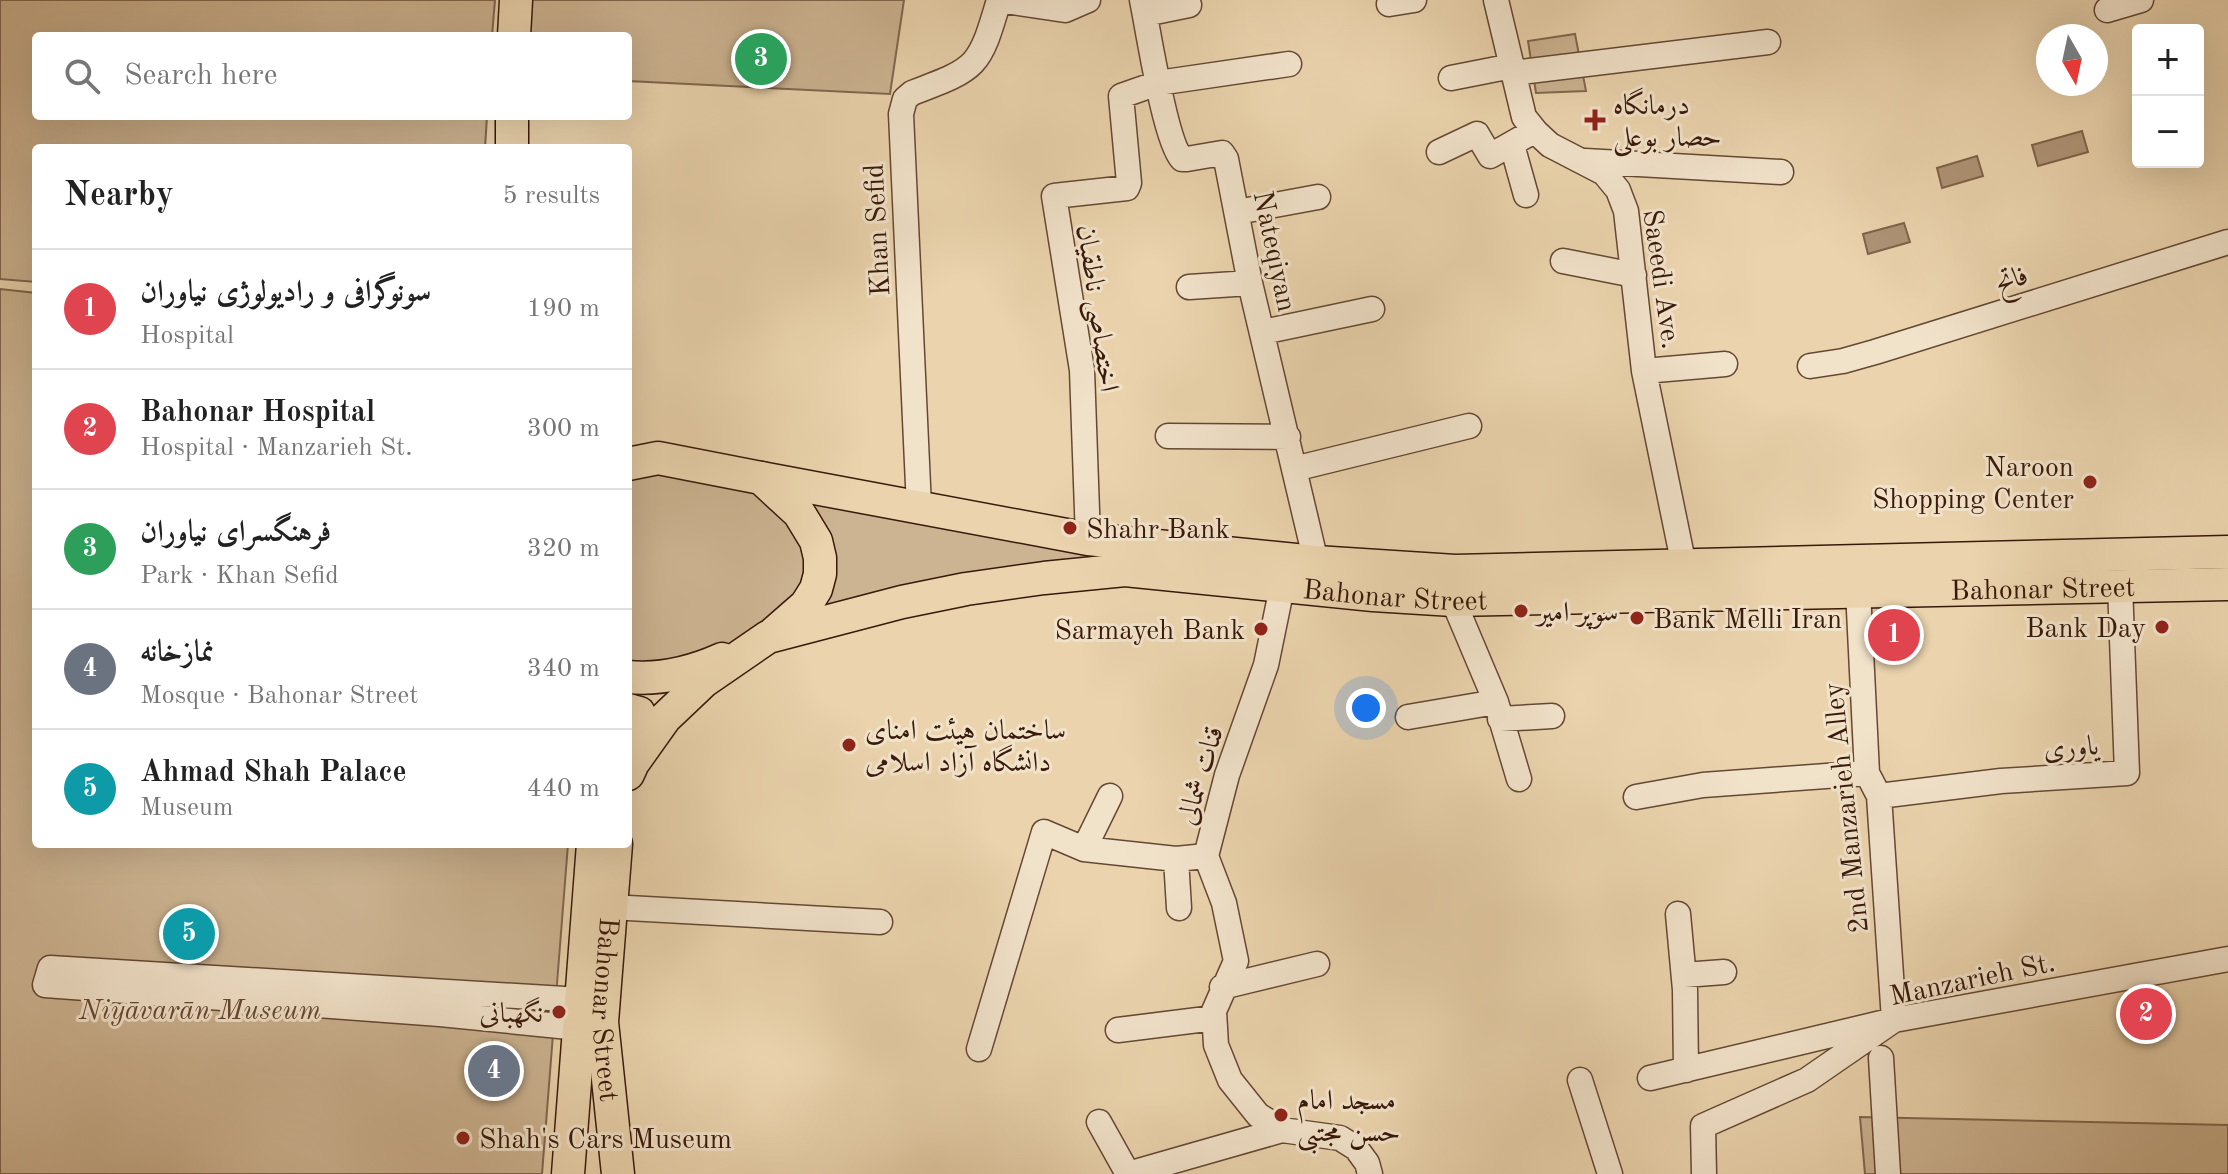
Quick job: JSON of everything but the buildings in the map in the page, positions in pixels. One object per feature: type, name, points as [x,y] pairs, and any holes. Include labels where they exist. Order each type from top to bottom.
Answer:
[{"type":"main road","points":[[514,32],[516,0]]},
{"type":"main road","points":[[512,120],[512,144]]},
{"type":"main road","name":"Bahonar Street","points":[[638,458],[1088,539],[1316,562],[1455,571],[2228,552]]},
{"type":"main road","points":[[632,677],[647,678],[688,671],[737,653],[768,637],[806,605],[816,589],[820,558],[807,524],[790,503],[761,478]]},
{"type":"main road","name":"Bahonar Street","points":[[632,765],[665,718],[704,681],[768,637],[902,602],[1044,578],[1125,570],[1282,587],[1453,600],[2228,584]]},
{"type":"main road","points":[[632,711],[639,713],[642,720],[640,740],[632,762]]},
{"type":"main road","name":"Bahonar Street","points":[[568,1174],[593,848]]},
{"type":"main road","name":"Bahonar Street","points":[[616,848],[602,1022],[618,1174]]},
{"type":"street","points":[[999,0],[1016,0],[1052,10],[1065,10],[1088,0]]},
{"type":"street","name":"Khan Sefid","points":[[919,507],[901,114],[905,99],[912,93],[947,80],[971,67],[980,57],[999,0]]},
{"type":"street","points":[[1389,4],[1414,0]]},
{"type":"street","points":[[1439,152],[1477,134],[1490,156],[1534,131],[1524,117],[1496,0]]},
{"type":"street","points":[[2107,10],[2141,0]]},
{"type":"street","points":[[1143,7],[1189,5]]},
{"type":"street","name":"Nateqiyan","points":[[1143,7],[1158,83],[1178,154],[1187,159],[1222,153],[1226,159],[1250,283],[1316,562]]},
{"type":"street","points":[[1451,78],[1768,42]]},
{"type":"street","points":[[1158,83],[1289,64]]},
{"type":"street","name":"اختصاصی ناطقیان","points":[[1088,539],[1082,370],[1053,201],[1054,196],[1059,194],[1127,188],[1121,96],[1158,83]]},
{"type":"street","name":"Saeedi Ave.","points":[[1534,131],[1550,145],[1604,173],[1618,190],[1626,211],[1644,371],[1684,566]]},
{"type":"street","points":[[1512,145],[1526,195]]},
{"type":"street","points":[[1582,160],[1781,172]]},
{"type":"street","points":[[1237,212],[1318,197]]},
{"type":"street","name":"فاتح","points":[[1810,366],[1875,352],[2228,242]]},
{"type":"street","points":[[1563,261],[1634,275]]},
{"type":"street","points":[[1189,287],[1250,283]]},
{"type":"street","points":[[1263,332],[1372,309]]},
{"type":"street","points":[[1644,371],[1725,364]]},
{"type":"street","points":[[1294,469],[1469,426]]},
{"type":"street","points":[[1168,436],[1288,437]]},
{"type":"street","name":"یاوری","points":[[1879,796],[2001,781],[2127,773],[2120,585]]},
{"type":"street","name":"قنات شمالى","points":[[1282,587],[1266,665],[1227,775],[1206,856],[1224,903],[1236,961],[1214,1011],[1216,1045],[1230,1080],[1258,1115],[1282,1130],[1340,1138],[1356,1148],[1367,1163],[1370,1174]]},
{"type":"street","name":"2nd Manzarieh Alley","points":[[1858,590],[1867,773],[1879,796],[1894,1020]]},
{"type":"street","points":[[1453,600],[1498,710],[1519,779]]},
{"type":"street","points":[[1408,717],[1498,710],[1552,716]]},
{"type":"street","points":[[1636,797],[1703,785],[1867,773]]},
{"type":"street","points":[[1084,849],[1110,796]]},
{"type":"street","points":[[979,1049],[1044,832],[1084,849],[1176,859],[1206,856]]},
{"type":"street","points":[[1176,859],[1179,908]]},
{"type":"street","points":[[610,907],[880,922]]},
{"type":"street","points":[[1678,914],[1684,975],[1686,1070]]},
{"type":"street","name":"Manzarieh St.","points":[[1704,1174],[1703,1126],[1807,1080],[1894,1020],[2228,959]]},
{"type":"street","points":[[1222,987],[1317,964]]},
{"type":"street","points":[[50,968],[580,1014],[429,1013],[45,985],[50,968]]},
{"type":"street","points":[[1684,975],[1724,972]]},
{"type":"street","points":[[1118,1030],[1214,1018]]},
{"type":"street","points":[[1650,1078],[1894,1020]]},
{"type":"street","points":[[1881,1058],[1888,1174]]},
{"type":"street","points":[[1580,1080],[1610,1174]]},
{"type":"street","points":[[1099,1122],[1128,1174],[1282,1130]]},
{"type":"green space","points":[[0,0],[495,0],[492,32],[32,32],[32,120],[487,120],[485,144],[32,144],[32,282],[0,279]]},
{"type":"green space","points":[[515,0],[904,0],[890,94],[632,81],[632,32],[512,32]]},
{"type":"green space","points":[[1575,34],[1586,91],[1536,93],[1528,41]]},
{"type":"green space","name":"Niyāvarān Museum","points":[[0,289],[32,293],[32,848],[568,848],[542,1174],[0,1174]]},
{"type":"green space","points":[[659,470],[759,489],[779,504],[811,562],[797,602],[741,640],[706,656],[632,666],[632,473]]},
{"type":"green space","points":[[787,492],[1177,562],[806,619],[821,595]]},
{"type":"green space","points":[[1860,1117],[2228,1125],[2228,1174],[1865,1174]]},
{"type":"shaded area","points":[[2082,131],[2088,152],[2038,166],[2032,145]]},
{"type":"shaded area","points":[[1977,156],[1983,176],[1942,188],[1937,168]]},
{"type":"shaded area","points":[[1904,223],[1910,242],[1868,254],[1863,234]]},
{"type":"place","name":"فرهنگسرای نیاوران","points":[[761,59]]},
{"type":"place","name":"درمانگاه حصار بوعلی","points":[[1595,120]]},
{"type":"place","name":"Naroon Shopping Center","points":[[2090,482]]},
{"type":"place","name":"Shahr Bank","points":[[1070,528]]},
{"type":"place","name":"سوپر امیر","points":[[1521,611]]},
{"type":"place","name":"Bank Melli Iran","points":[[1637,618]]},
{"type":"place","name":"Bank Day","points":[[2162,627]]},
{"type":"place","name":"Sarmayeh Bank","points":[[1261,629]]},
{"type":"place","name":"سونوگرافی و رادیولوژی نیاوران","points":[[1894,635]]},
{"type":"place","name":"ساختمان هیئت امنای دانشگاه آزاد اسلامی","points":[[849,745]]},
{"type":"place","name":"Ahmad Shah Palace","points":[[189,934]]},
{"type":"place","name":"نگهبانی","points":[[559,1012]]},
{"type":"place","name":"Bahonar Hospital","points":[[2146,1014]]},
{"type":"place","name":"نمازخانه","points":[[494,1071]]},
{"type":"place","name":"مسجد امام حسن مجتبی","points":[[1281,1115]]},
{"type":"place","name":"Shah's Cars Museum","points":[[463,1138]]}]
